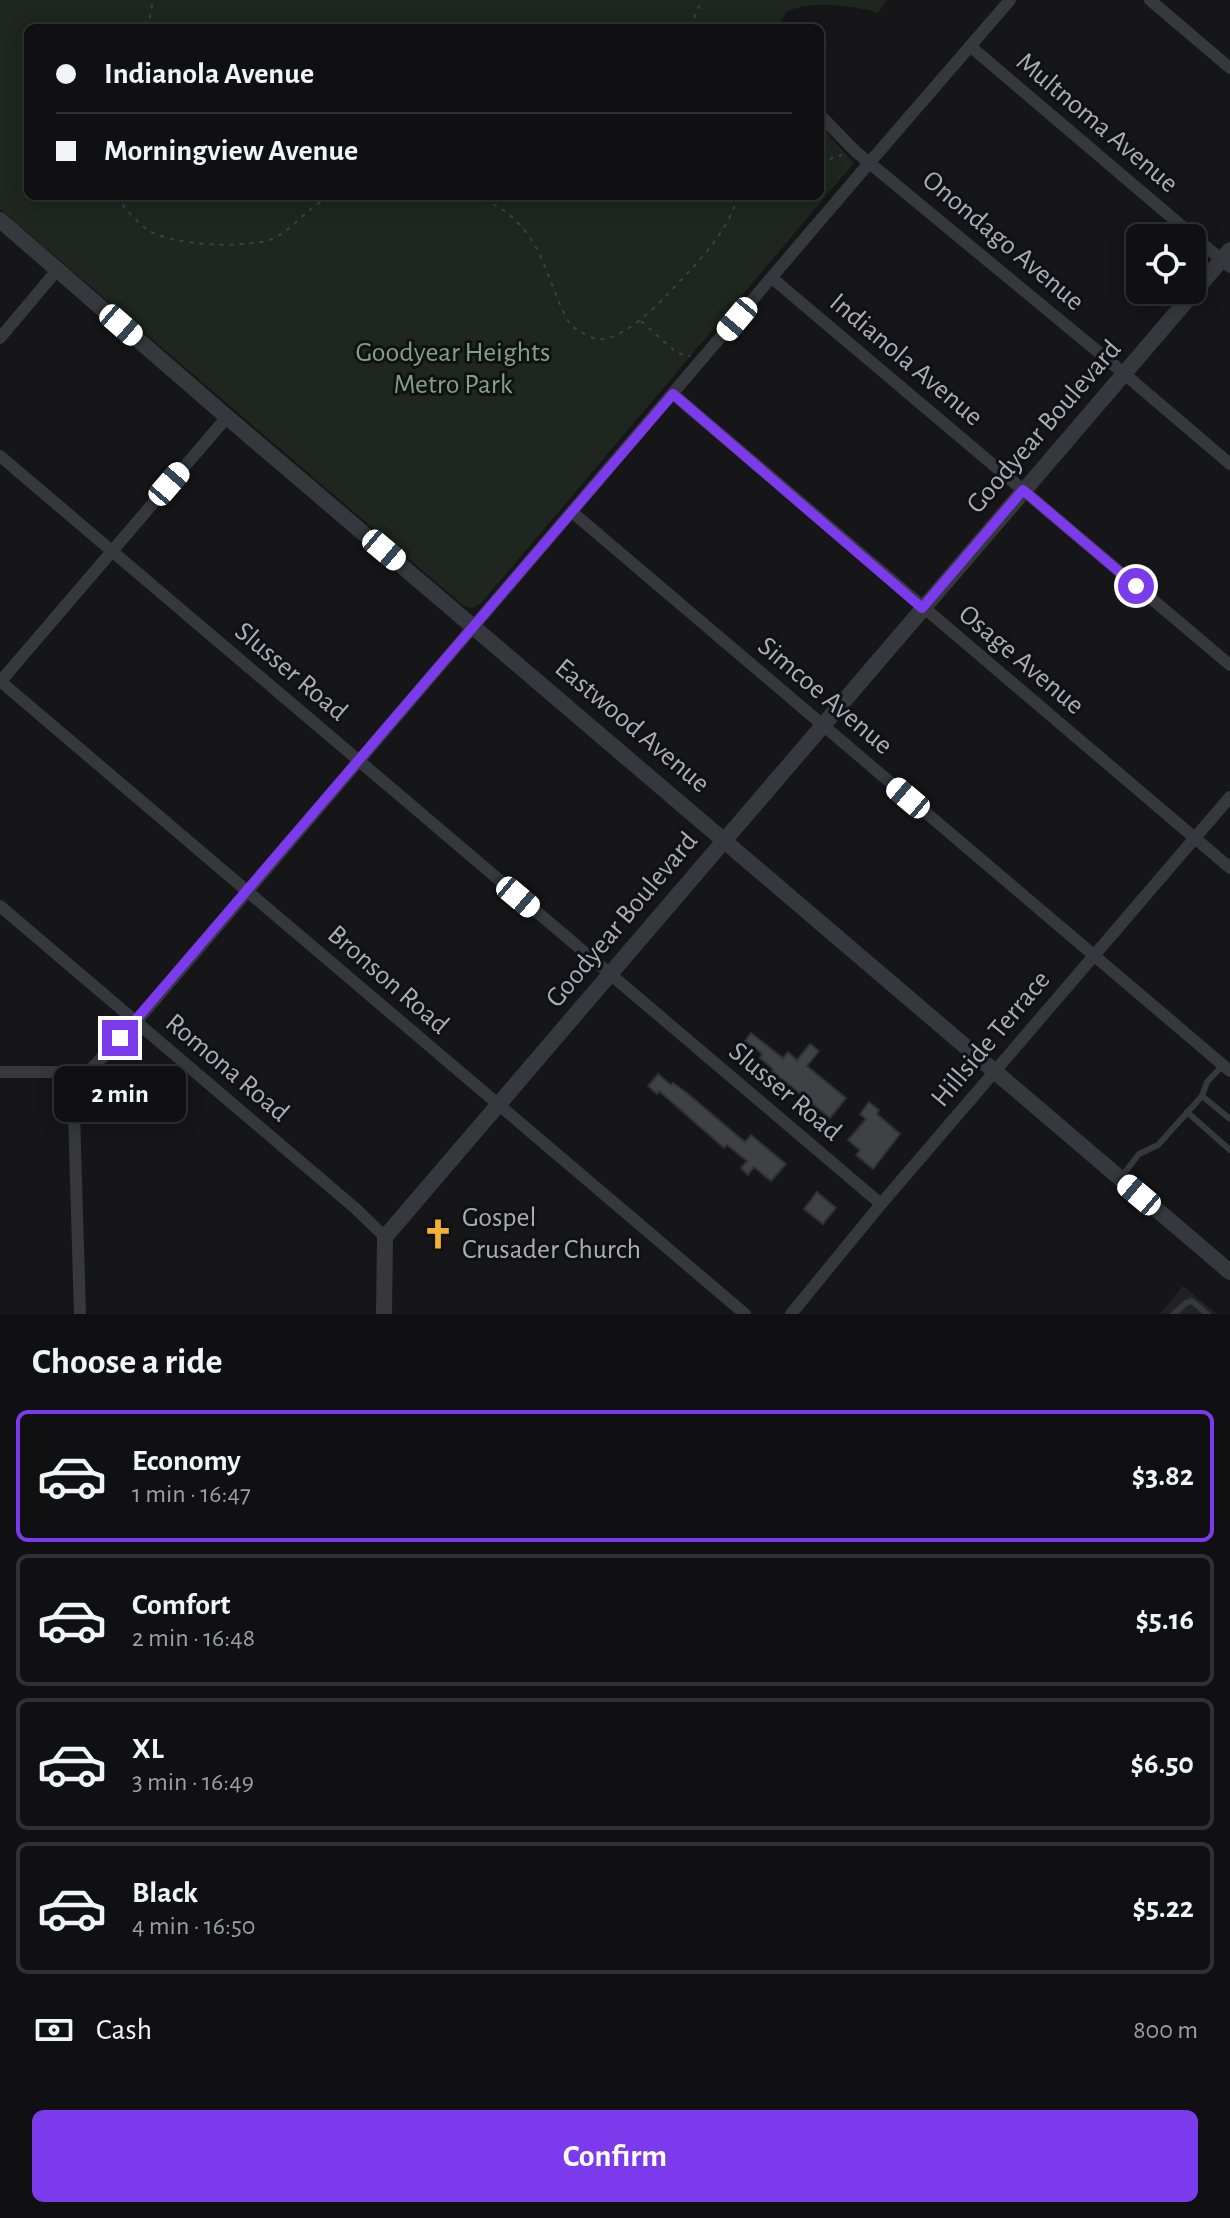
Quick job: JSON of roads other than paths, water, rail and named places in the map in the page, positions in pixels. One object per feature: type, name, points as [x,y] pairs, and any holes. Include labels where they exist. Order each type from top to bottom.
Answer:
[{"type":"street","points":[[80,1314],[74,1113],[75,1093],[88,1072],[136,1022],[1010,0]]},
{"type":"street","points":[[1150,0],[1230,68]]},
{"type":"street","name":"Multnoma Avenue","points":[[970,46],[1227,259]]},
{"type":"street","name":"Onondago Avenue","points":[[824,119],[855,151],[1230,464]]},
{"type":"street","name":"Eastwood Avenue","points":[[0,220],[1230,1272]]},
{"type":"street","name":"Goodyear Boulevard","points":[[385,1237],[1023,490],[1227,259]]},
{"type":"street","points":[[0,338],[58,269]]},
{"type":"street","name":"Indianola Avenue","points":[[772,278],[1230,665]]},
{"type":"street","name":"Osage Avenue","points":[[673,394],[1230,868]]},
{"type":"street","points":[[0,681],[227,417]]},
{"type":"street","name":"Slusser Road","points":[[0,456],[881,1204]]},
{"type":"street","name":"Simcoe Avenue","points":[[572,512],[1226,1068]]},
{"type":"street","name":"Bronson Road","points":[[0,681],[745,1314]]},
{"type":"street","name":"Hillside Terrace","points":[[791,1314],[881,1204],[1230,797]]},
{"type":"street","name":"Romona Road","points":[[0,906],[355,1208],[385,1237]]},
{"type":"street","points":[[0,1072],[88,1072]]},
{"type":"street","points":[[384,1314],[385,1237]]},
{"type":"lane","points":[[1120,1178],[1139,1154],[1158,1145],[1202,1096],[1207,1082],[1226,1068]]},
{"type":"lane","points":[[1202,1096],[1230,1119]]},
{"type":"lane","points":[[1187,1112],[1230,1150]]},
{"type":"lane","points":[[1174,1314],[1192,1301],[1207,1314]]},
{"type":"place","name":"Gospel Crusader Church","points":[[438,1234]]},
{"type":"park label","name":"Goodyear Heights Metro Park","points":[[453,369]]}]
